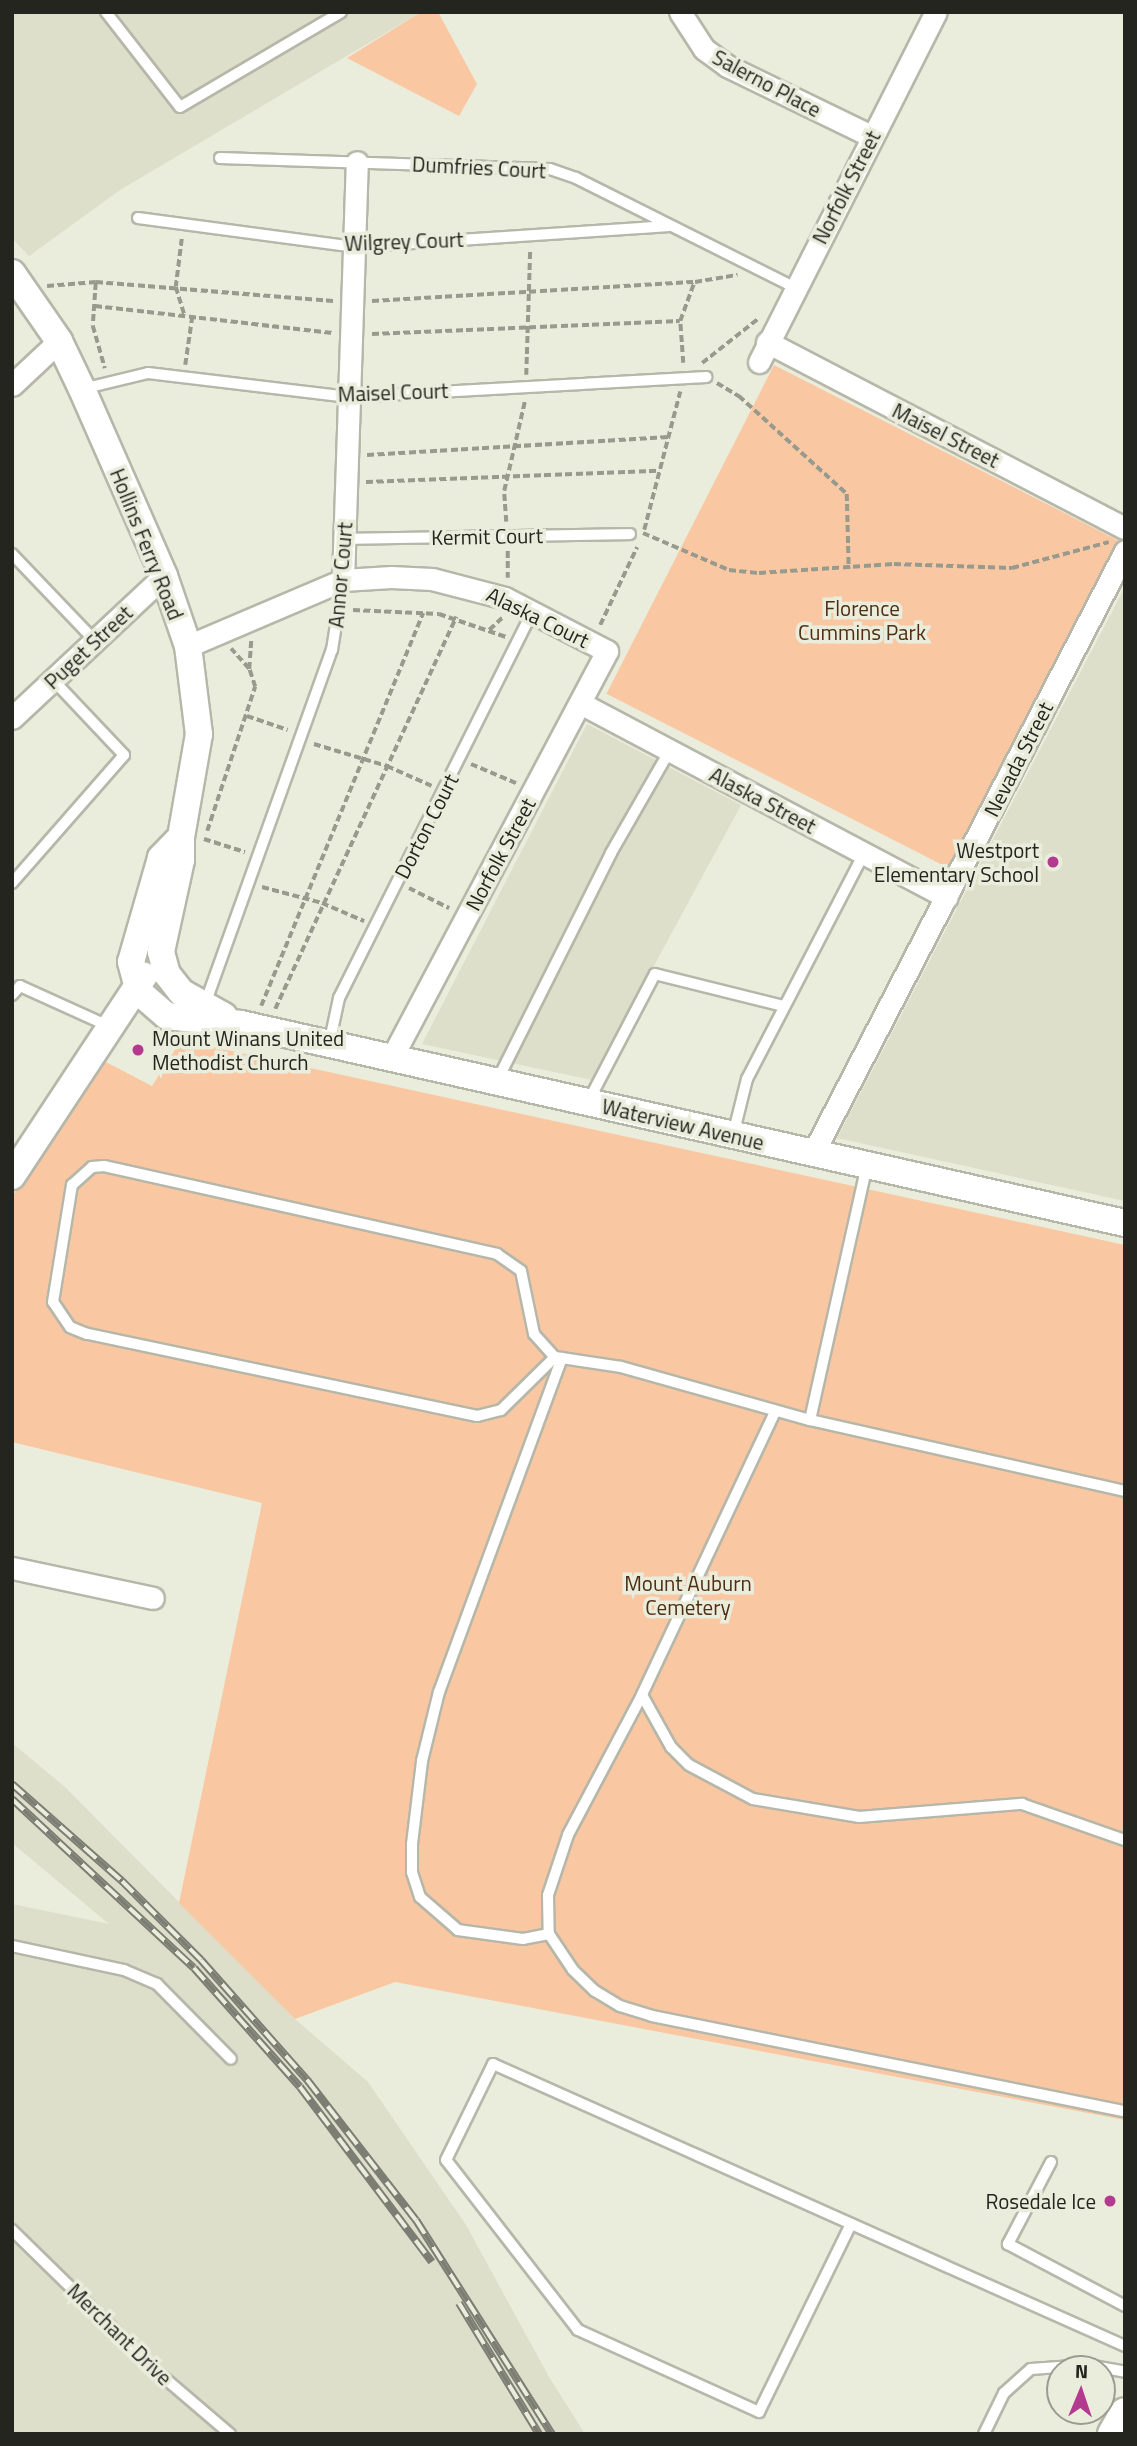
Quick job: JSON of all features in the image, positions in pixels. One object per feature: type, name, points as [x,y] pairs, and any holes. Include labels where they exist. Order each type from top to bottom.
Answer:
[{"type":"main road","points":[[1113,2434],[1125,2413]]},
{"type":"street","name":"Salerno Place","points":[[680,12],[704,49],[727,66],[871,136]]},
{"type":"street","name":"Norfolk Street","points":[[763,352],[936,12]]},
{"type":"street","name":"Annor Court","points":[[343,580],[357,162]]},
{"type":"street","name":"Hollins Ferry Road","points":[[12,1176],[108,1026],[136,987],[163,959],[181,860],[192,838],[199,734],[188,646],[164,576],[59,341],[18,280]]},
{"type":"street","points":[[12,386],[59,341]]},
{"type":"street","name":"Maisel Street","points":[[763,352],[1120,541]]},
{"type":"street","name":"Nevada Street","points":[[813,1153],[947,897],[1120,541]]},
{"type":"street","name":"Puget Street","points":[[12,718],[164,576]]},
{"type":"street","name":"Alaska Court","points":[[188,646],[343,580],[432,579],[505,598],[599,647]]},
{"type":"street","name":"Norfolk Street","points":[[392,1057],[580,703],[599,647]]},
{"type":"street","name":"Alaska Street","points":[[580,703],[947,897]]},
{"type":"street","name":"Hollins Ferry Road","points":[[136,987],[131,962],[161,858],[192,838]]},
{"type":"street","name":"Waterview Avenue","points":[[163,959],[181,992],[204,1007],[254,1027]]},
{"type":"street","name":"Waterview Avenue","points":[[136,987],[151,1007],[167,1016],[254,1027],[1125,1223]]},
{"type":"street","points":[[12,1568],[153,1598]]},
{"type":"lane","points":[[106,12],[180,107],[341,12]]},
{"type":"lane","name":"Dumfries Court","points":[[220,159],[550,169],[762,271],[792,295]]},
{"type":"lane","name":"Wilgrey Court","points":[[138,218],[354,247],[671,226]]},
{"type":"lane","name":"Maisel Court","points":[[82,388],[148,373],[349,397],[706,377]]},
{"type":"lane","name":"Kermit Court","points":[[344,538],[630,534]]},
{"type":"lane","points":[[12,554],[95,641]]},
{"type":"lane","name":"Annor Court","points":[[204,1007],[332,650],[343,580]]},
{"type":"lane","name":"Dorton Court","points":[[329,1045],[339,998],[533,611]]},
{"type":"lane","points":[[12,883],[124,755],[53,680]]},
{"type":"lane","points":[[496,1081],[611,853],[670,750]]},
{"type":"lane","points":[[733,1135],[747,1079],[864,853]]},
{"type":"lane","points":[[588,1102],[655,974],[783,1006]]},
{"type":"lane","points":[[12,995],[20,986],[108,1026]]},
{"type":"lane","points":[[559,1358],[501,1410],[477,1416],[87,1334],[70,1326],[53,1302],[72,1185],[92,1167],[104,1166],[498,1254],[521,1271],[534,1334],[559,1358],[621,1367],[775,1412],[1125,1491]]},
{"type":"lane","points":[[810,1420],[867,1166]]},
{"type":"lane","points":[[549,1934],[523,1940],[458,1930],[420,1897],[412,1872],[412,1843],[422,1761],[439,1692],[559,1358]]},
{"type":"lane","points":[[775,1412],[642,1695],[557,1864],[548,1895],[549,1934],[573,1970],[595,1991],[620,2006],[652,2016],[1125,2111]]},
{"type":"lane","points":[[642,1695],[666,1739],[689,1765],[753,1799],[859,1817],[1022,1804],[1125,1840]]},
{"type":"lane","points":[[12,1945],[124,1970],[157,1984],[231,2059]]},
{"type":"lane","points":[[851,2224],[759,2412],[578,2330],[446,2160],[493,2064],[1125,2346]]},
{"type":"lane","points":[[1051,2162],[1008,2244],[1125,2306]]},
{"type":"lane","name":"Merchant Drive","points":[[12,2230],[155,2369],[230,2434]]},
{"type":"lane","points":[[984,2434],[1004,2393],[1031,2369],[1087,2365],[1125,2372]]},
{"type":"path","points":[[184,224],[176,287],[185,316]]},
{"type":"path","points":[[505,598],[508,478],[517,446],[526,387],[531,292],[529,235]]},
{"type":"path","points":[[18,280],[176,287],[352,303],[695,282],[762,271]]},
{"type":"path","points":[[96,282],[95,337],[109,380]]},
{"type":"path","points":[[599,647],[644,533],[684,378],[680,321],[695,282]]},
{"type":"path","points":[[684,378],[762,315],[792,295]]},
{"type":"path","points":[[95,306],[351,335],[680,321]]},
{"type":"path","points":[[183,377],[192,317]]},
{"type":"path","points":[[706,377],[739,396],[847,494],[849,569]]},
{"type":"path","points":[[347,456],[668,437]]},
{"type":"path","points":[[346,482],[660,471]]},
{"type":"path","points":[[630,534],[644,533],[729,570],[802,573],[894,564],[1012,568],[1120,541]]},
{"type":"path","points":[[340,609],[456,617],[518,642]]},
{"type":"path","points":[[254,1027],[303,901],[423,613]]},
{"type":"path","points":[[254,1027],[279,995],[456,617]]},
{"type":"path","points":[[249,669],[252,619]]},
{"type":"path","points":[[247,716],[361,761],[387,766],[443,791]]},
{"type":"path","points":[[459,759],[534,791]]},
{"type":"path","points":[[192,838],[259,856]]},
{"type":"path","points":[[397,882],[467,917]]},
{"type":"path","points":[[249,883],[303,901],[322,903],[375,926]]},
{"type":"shaded area","points":[[12,12],[421,12],[120,190],[29,256],[12,238]]},
{"type":"shaded area","name":"Westport Elementary School","points":[[1125,587],[1125,1201],[837,1138]]},
{"type":"shaded area","points":[[587,724],[741,805],[592,1080],[422,1044]]},
{"type":"shaded area","points":[[12,1743],[65,1787],[295,2019],[368,2082],[466,2225],[549,2377],[585,2434],[12,2434],[12,1904],[109,1924],[12,1843]]},
{"type":"green space","points":[[421,12],[438,12],[477,84],[459,116],[347,58]]},
{"type":"green space","name":"Florence Cummins Park","points":[[774,365],[1118,540],[950,869],[606,694]]},
{"type":"green space","name":"Mount Auburn Cemetery","points":[[181,1040],[1125,1245],[1125,2120],[395,1982],[295,2019],[179,1903],[262,1503],[12,1442],[12,1197],[100,1059],[152,1086]]},
{"type":"railway","points":[[12,1784],[122,1881],[201,1960],[308,2081],[416,2220],[552,2434]]},
{"type":"railway","points":[[12,1799],[194,1968],[300,2087],[432,2262]]},
{"type":"railway","points":[[459,2303],[539,2434]]},
{"type":"place","name":"Westport Elementary School","points":[[1053,862]]},
{"type":"place","name":"Mount Winans United Methodist Church","points":[[138,1050]]},
{"type":"place","name":"Rosedale Ice","points":[[1110,2201]]}]
